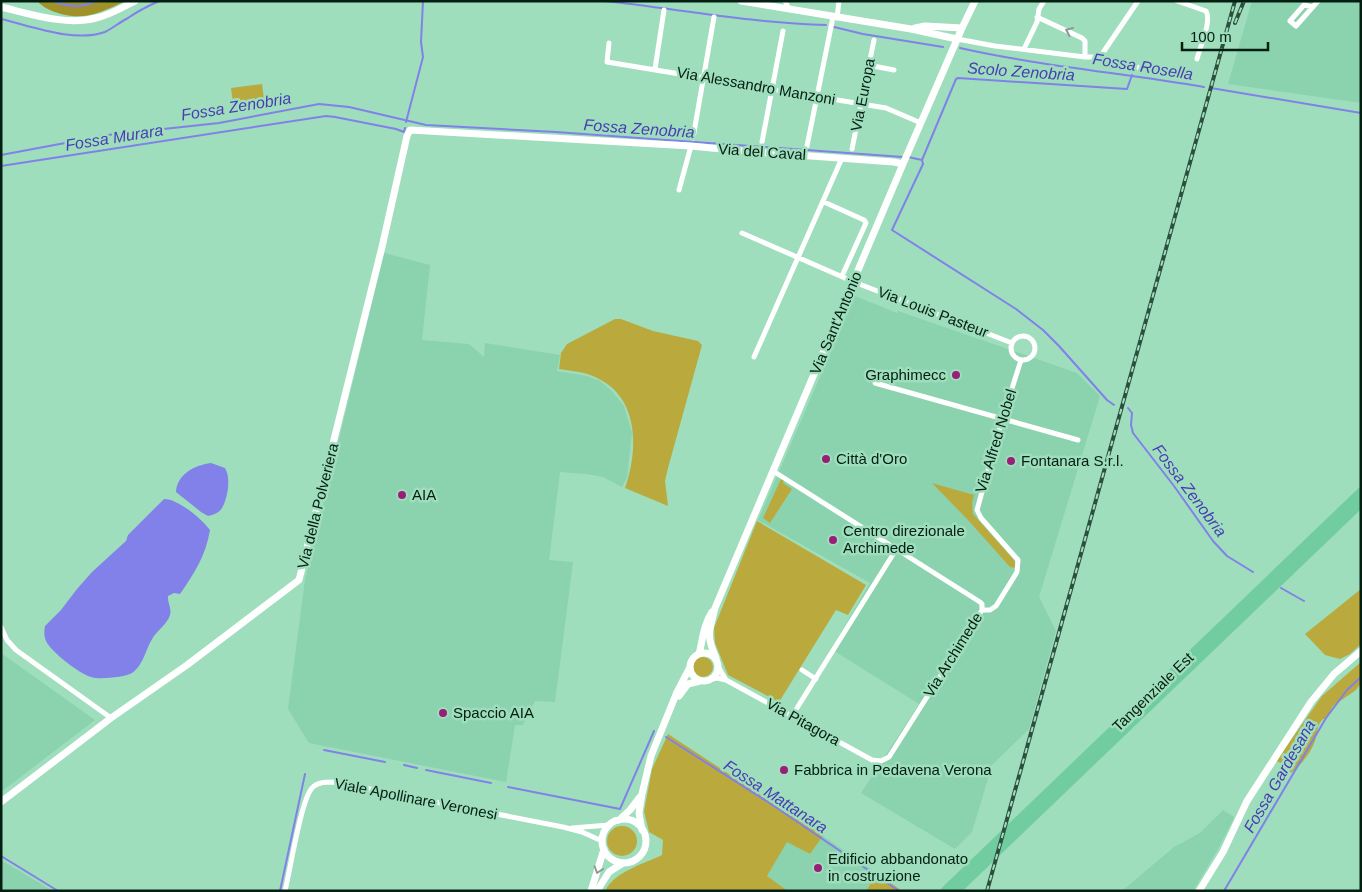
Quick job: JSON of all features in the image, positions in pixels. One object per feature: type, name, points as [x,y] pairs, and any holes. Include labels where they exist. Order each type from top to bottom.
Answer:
[{"type":"highway","name":"Tangenziale Est","points":[[1013,832],[1361,492]]},
{"type":"highway","name":"Tangenziale Est","points":[[945,891],[976,867],[1361,502]]},
{"type":"highway","name":"Tangenziale Est","points":[[956,891],[976,867]]},
{"type":"street","points":[[1,7],[58,19],[79,21],[99,18],[135,1]]},
{"type":"street","points":[[741,1],[911,29],[995,46],[1085,57],[1100,57]]},
{"type":"street","points":[[785,1],[789,9]]},
{"type":"street","points":[[807,146],[839,1]]},
{"type":"street","name":"Via Sant'Antonio","points":[[719,668],[709,641],[708,631],[715,608],[903,164],[975,1]]},
{"type":"street","points":[[1024,49],[1038,17],[1039,9],[1044,1]]},
{"type":"street","points":[[1100,57],[1138,1]]},
{"type":"street","points":[[1177,1],[1206,11],[1208,14],[1208,24],[1197,59]]},
{"type":"street","points":[[1313,7],[1304,5],[1290,21],[1296,26],[1313,7],[1318,1]]},
{"type":"street","points":[[654,69],[664,10]]},
{"type":"street","points":[[693,138],[714,17]]},
{"type":"street","points":[[1038,17],[1086,41],[1085,57]]},
{"type":"street","points":[[911,29],[925,26],[962,28]]},
{"type":"street","points":[[762,142],[783,31]]},
{"type":"street","name":"Via Europa","points":[[852,149],[874,40]]},
{"type":"street","name":"Via Alessandro Manzoni","points":[[609,43],[606,62],[886,108],[921,123]]},
{"type":"street","points":[[1100,57],[1104,62],[1142,68]]},
{"type":"street","points":[[868,65],[894,70]]},
{"type":"street","name":"Via del Caval","points":[[410,130],[692,146],[903,164]]},
{"type":"street","name":"Via della Polveriera","points":[[1,802],[111,718],[194,659],[300,579],[410,130]]},
{"type":"street","points":[[679,190],[692,146]]},
{"type":"street","points":[[754,357],[842,158]]},
{"type":"street","points":[[824,202],[864,220],[866,223],[842,276]]},
{"type":"street","name":"Via Louis Pasteur","points":[[742,233],[854,282],[1012,343]]},
{"type":"street","points":[[1022,336],[1029,338],[1034,344],[1032,356],[1021,360],[1012,353],[1012,343],[1014,339],[1022,336]]},
{"type":"street","name":"Via Alfred Nobel","points":[[982,610],[990,610],[996,606],[1018,568],[1018,560],[980,518],[977,510],[1021,360]]},
{"type":"street","points":[[875,383],[1078,440]]},
{"type":"street","name":"Via Archimede","points":[[773,470],[982,604],[982,610],[889,757],[881,761]]},
{"type":"street","points":[[792,716],[897,548]]},
{"type":"street","name":"Via Sant'Antonio","points":[[597,891],[609,872],[623,863],[635,860],[644,850],[645,836],[639,821],[642,794],[651,756],[677,692],[690,668],[693,658],[698,654],[702,644],[703,629],[706,621],[715,608]]},
{"type":"street","points":[[1,627],[6,640],[16,650],[111,718]]},
{"type":"street","points":[[1199,891],[1223,852],[1247,801],[1311,702],[1334,674],[1361,651]]},
{"type":"street","points":[[698,654],[710,654],[716,658]]},
{"type":"street","points":[[690,668],[695,678],[702,681]]},
{"type":"street","points":[[712,679],[717,674],[719,668]]},
{"type":"street","points":[[719,668],[726,680]]},
{"type":"street","points":[[802,670],[816,679]]},
{"type":"street","name":"Via Sant'Antonio","points":[[672,706],[688,684],[712,679]]},
{"type":"street","name":"Via Pitagora","points":[[712,679],[726,680],[872,760],[881,761]]},
{"type":"street","name":"Viale Apollinare Veronesi","points":[[285,891],[306,797],[316,784],[324,782],[334,782],[567,828],[602,841]]},
{"type":"street","name":"Via Sant'Antonio","points":[[609,825],[619,820],[630,810],[642,794]]},
{"type":"street","points":[[619,820],[635,822],[642,830]]},
{"type":"street","points":[[609,825],[605,830],[602,841],[604,850],[611,859],[623,863]]},
{"type":"street","name":"Viale Apollinare Veronesi","points":[[567,828],[609,825]]},
{"type":"street","points":[[592,891],[604,850]]},
{"type":"shaded area","points":[[37,1],[126,1],[95,14],[71,16],[54,12]]},
{"type":"shaded area","points":[[1252,1],[1361,1],[1361,103],[1228,84]]},
{"type":"shaded area","points":[[262,84],[264,99],[233,103],[231,88]]},
{"type":"shaded area","name":"AIA","points":[[384,253],[430,265],[422,340],[469,344],[484,357],[485,343],[560,355],[557,371],[587,376],[600,381],[612,391],[624,406],[632,433],[627,477],[622,487],[603,477],[560,472],[549,560],[573,562],[555,702],[535,701],[523,725],[515,725],[506,782],[309,743],[288,709],[305,580]]},
{"type":"shaded area","points":[[855,296],[897,313],[898,311],[1077,373],[1100,396],[1039,597],[1056,631],[1029,729],[992,765],[972,832],[955,849],[861,793],[919,704],[831,649],[870,583],[758,520]]},
{"type":"shaded area","points":[[615,319],[621,319],[653,331],[698,341],[702,345],[665,481],[668,506],[625,488],[632,458],[633,442],[628,412],[621,398],[611,387],[593,376],[559,369],[561,353],[567,344]]},
{"type":"shaded area","points":[[211,463],[225,468],[228,477],[228,488],[222,508],[208,516],[176,492],[183,475],[193,468]]},
{"type":"shaded area","points":[[781,479],[784,480],[783,483],[792,489],[770,523],[763,518]]},
{"type":"shaded area","points":[[932,483],[974,495],[972,503],[973,514],[1014,560],[1016,568],[1010,567]]},
{"type":"shaded area","points":[[164,499],[176,502],[189,510],[210,530],[195,572],[180,594],[174,593],[168,596],[169,618],[154,636],[136,670],[124,676],[112,678],[95,678],[86,675],[66,662],[49,646],[44,632],[45,626],[61,610],[92,572],[126,541],[128,535]]},
{"type":"shaded area","points":[[757,521],[866,585],[848,615],[836,610],[779,702],[728,675],[715,643],[714,628]]},
{"type":"shaded area","points":[[1361,589],[1361,644],[1350,654],[1340,659],[1325,655],[1305,634]]},
{"type":"shaded area","points":[[1,653],[95,720],[1,792]]},
{"type":"shaded area","points":[[703,657],[710,660],[713,667],[710,674],[703,677],[696,674],[693,667],[696,660]]},
{"type":"shaded area","points":[[1361,662],[1361,683],[1356,690],[1333,706],[1326,719],[1321,721],[1310,752],[1291,773],[1285,765],[1276,761],[1322,696]]},
{"type":"shaded area","points":[[668,734],[785,809],[823,836],[810,854],[787,842],[767,876],[788,891],[605,891],[623,873],[662,855],[663,840],[649,832],[644,811],[652,769]]},
{"type":"shaded area","points":[[1223,810],[1234,817],[1217,851],[1193,891],[1122,891],[1174,847],[1200,833]]},
{"type":"shaded area","points":[[622,826],[628,827],[636,835],[636,847],[628,855],[622,856],[616,855],[608,847],[607,841],[608,835],[616,827]]},
{"type":"shaded area","name":"Edificio abbandonato in costruzione","points":[[823,836],[877,873],[866,891],[788,891],[767,876],[787,841],[810,854]]},
{"type":"shaded area","points":[[1,860],[53,891],[1,891]]},
{"type":"shaded area","points":[[877,873],[902,891],[866,891]]},
{"type":"waterway","points":[[53,1],[74,6],[96,1]]},
{"type":"waterway","name":"Fossa Rosella","points":[[1,19],[66,35],[93,35],[105,32],[159,1]]},
{"type":"waterway","name":"Fossa Murara","points":[[406,122],[423,57],[421,42],[423,1]]},
{"type":"waterway","name":"Fossa Rosella","points":[[605,1],[743,19],[826,25]]},
{"type":"waterway","name":"Fossa Rosella","points":[[834,27],[863,34],[943,47]]},
{"type":"waterway","name":"Fossa Rosella","points":[[960,48],[1051,65],[1204,87]]},
{"type":"waterway","name":"Scolo Zenobria","points":[[922,160],[958,78],[1127,89],[1132,75]]},
{"type":"waterway","name":"Fossa Rosella","points":[[1211,88],[1361,113]]},
{"type":"waterway","name":"Fossa Zenobria","points":[[1,155],[108,135],[219,123],[319,104],[349,107],[426,125],[556,132],[903,157]]},
{"type":"waterway","name":"Fossa Murara","points":[[1,166],[326,116],[404,132],[405,128]]},
{"type":"waterway","name":"Fossa Zenobria","points":[[908,157],[922,160],[923,164],[892,230],[1016,309],[1043,330],[1107,400],[1114,405]]},
{"type":"waterway","name":"Fossa Zenobria","points":[[1128,408],[1132,413],[1131,425],[1133,433],[1213,541],[1227,556],[1253,572]]},
{"type":"waterway","name":"Fossa Zenobria","points":[[1281,588],[1304,601]]},
{"type":"waterway","name":"Fossa Gardesana","points":[[1224,891],[1326,718],[1347,690],[1361,677]]},
{"type":"waterway","name":"Fossa Mattanara","points":[[508,787],[620,809],[654,731]]},
{"type":"waterway","name":"Fossa Mattanara","points":[[666,737],[771,804],[899,891]]},
{"type":"waterway","name":"Fossa Mattanara","points":[[324,750],[385,762]]},
{"type":"waterway","name":"Fossa Mattanara","points":[[404,765],[417,768]]},
{"type":"waterway","name":"Fossa Mattanara","points":[[426,770],[491,783]]},
{"type":"waterway","name":"Fossa Mattanara","points":[[280,891],[305,774]]},
{"type":"waterway","name":"Fossa Mattanara","points":[[1,856],[58,891]]},
{"type":"railway","points":[[987,891],[1235,1]]},
{"type":"railway","points":[[1235,23],[1244,1]]},
{"type":"place","name":"Graphimecc","points":[[956,375]]},
{"type":"place","name":"Città d'Oro","points":[[826,459]]},
{"type":"place","name":"Fontanara S.r.l.","points":[[1011,461]]},
{"type":"place","name":"AIA","points":[[402,495]]},
{"type":"place","name":"Centro direzionale Archimede","points":[[833,540]]},
{"type":"place","name":"Spaccio AIA","points":[[443,713]]},
{"type":"place","name":"Fabbrica in Pedavena Verona","points":[[784,770]]},
{"type":"place","name":"Edificio abbandonato in costruzione","points":[[818,868]]}]
